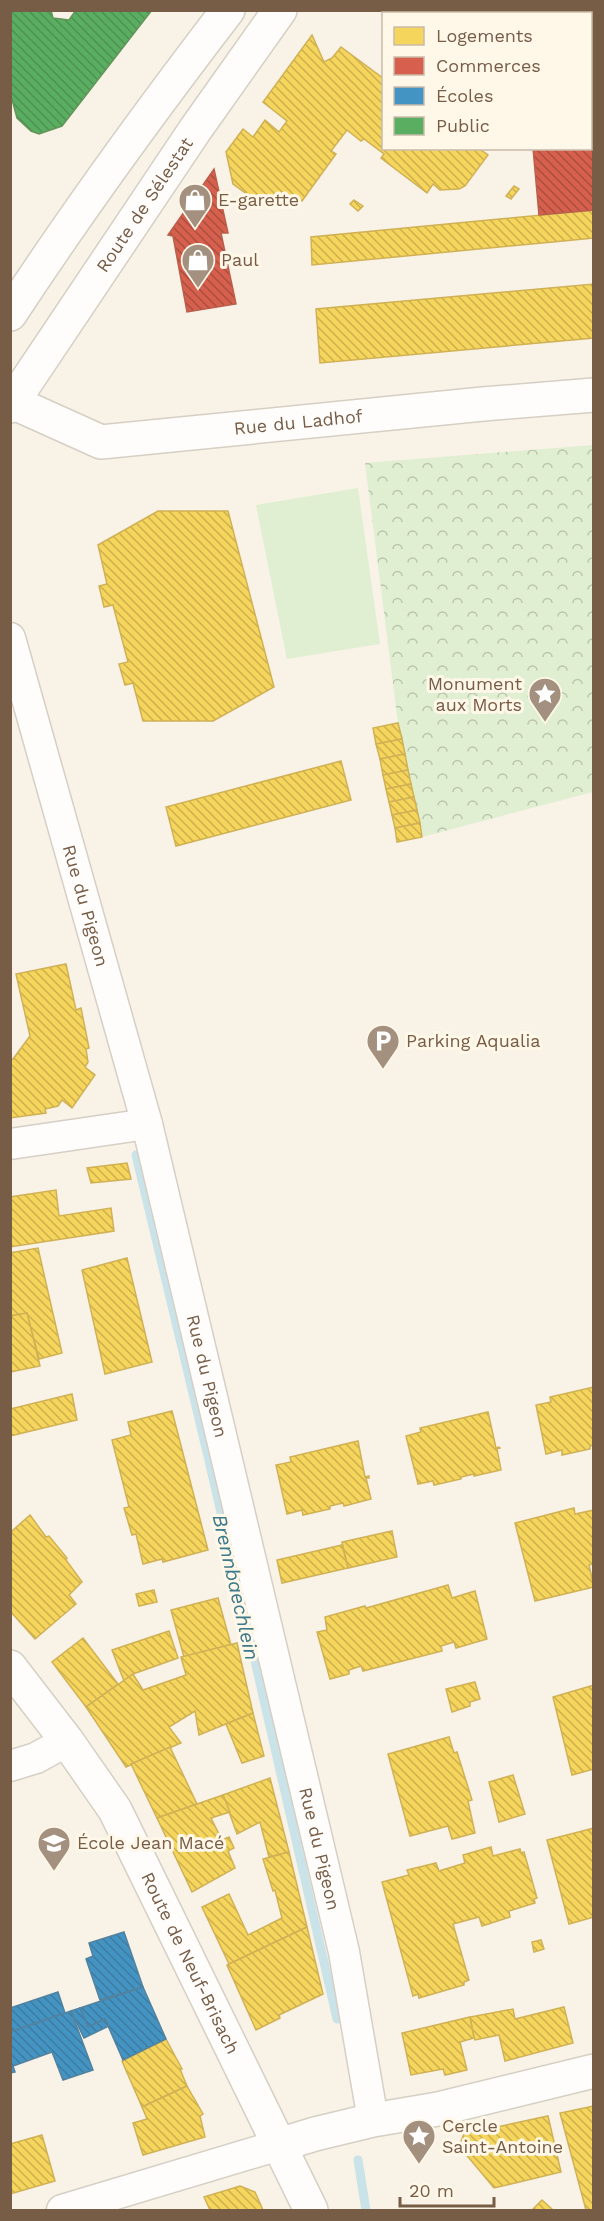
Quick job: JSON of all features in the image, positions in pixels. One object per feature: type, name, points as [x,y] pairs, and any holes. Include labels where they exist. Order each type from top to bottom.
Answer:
[{"type":"main road","points":[[10,314],[59,240],[147,116],[228,10]]},
{"type":"main road","name":"Route de Sélestat","points":[[11,401],[195,129],[280,10]]},
{"type":"main road","name":"Rue du Ladhof","points":[[11,401],[101,442],[594,395]]},
{"type":"main road","name":"Route de Neuf-Brisach","points":[[10,1667],[67,1741],[115,1810],[311,2211]]},
{"type":"main road","points":[[279,2145],[373,2120],[438,2109],[594,2071]]},
{"type":"street","name":"Rue du Pigeon","points":[[10,638],[147,1124],[344,1952],[373,2120]]},
{"type":"street","points":[[10,1144],[147,1124]]},
{"type":"street","points":[[10,1766],[36,1758],[67,1741]]},
{"type":"street","points":[[62,2211],[279,2145]]},
{"type":"green space","points":[[593,445],[593,792],[422,837],[398,723],[365,463]]},
{"type":"green space","points":[[358,488],[380,644],[287,659],[256,505]]},
{"type":"building: Logements","points":[[312,35],[324,62],[332,58],[341,47],[382,78],[382,150],[481,150],[488,155],[465,186],[459,189],[440,190],[433,184],[427,193],[381,158],[384,154],[347,130],[331,151],[336,154],[302,201],[294,196],[289,204],[262,205],[233,184],[226,152],[243,129],[253,137],[265,120],[279,132],[287,121],[263,102]]},
{"type":"building: Logements","points":[[514,186],[519,189],[511,199],[506,196]]},
{"type":"building: Logements","points":[[354,200],[363,206],[358,211],[350,204]]},
{"type":"building: Logements","points":[[594,210],[594,238],[312,265],[311,237]]},
{"type":"building: Logements","points":[[594,284],[594,338],[320,363],[316,309]]},
{"type":"building: Logements","points":[[158,511],[228,511],[274,687],[213,721],[143,721],[133,683],[125,685],[119,664],[128,662],[113,605],[104,607],[99,586],[107,584],[98,545]]},
{"type":"building: Logements","points":[[398,723],[402,739],[376,744],[373,728]]},
{"type":"building: Logements","points":[[402,739],[405,754],[380,759],[376,744]]},
{"type":"building: Logements","points":[[405,754],[408,770],[383,775],[380,759]]},
{"type":"building: Logements","points":[[341,761],[351,800],[176,846],[166,807]]},
{"type":"building: Logements","points":[[408,770],[411,784],[386,789],[383,775]]},
{"type":"building: Logements","points":[[411,784],[414,797],[389,802],[386,789]]},
{"type":"building: Logements","points":[[414,797],[417,810],[392,815],[389,802]]},
{"type":"building: Logements","points":[[417,810],[420,823],[395,828],[392,815]]},
{"type":"building: Logements","points":[[420,823],[422,837],[397,842],[395,828]]},
{"type":"building: Logements","points":[[66,964],[76,1010],[81,1008],[89,1048],[86,1049],[88,1062],[85,1067],[95,1075],[72,1108],[62,1100],[58,1106],[45,1109],[46,1113],[10,1118],[10,1060],[30,1036],[16,974]]},
{"type":"building: Logements","points":[[127,1163],[131,1179],[91,1183],[87,1168]]},
{"type":"building: Logements","points":[[56,1190],[59,1216],[111,1208],[114,1231],[10,1247],[10,1197]]},
{"type":"building: Logements","points":[[38,1248],[62,1353],[39,1359],[27,1313],[10,1316],[10,1253]]},
{"type":"building: Logements","points":[[127,1258],[152,1362],[105,1374],[82,1270]]},
{"type":"building: Logements","points":[[27,1313],[40,1366],[10,1372],[10,1316]]},
{"type":"building: Logements","points":[[594,1387],[594,1445],[590,1446],[590,1449],[562,1455],[562,1450],[546,1454],[536,1405],[551,1402],[550,1397]]},
{"type":"building: Logements","points":[[72,1394],[77,1420],[10,1436],[10,1409]]},
{"type":"building: Logements","points":[[172,1411],[208,1550],[163,1562],[162,1559],[143,1564],[136,1534],[132,1535],[124,1508],[129,1507],[112,1440],[131,1435],[128,1422]]},
{"type":"building: Logements","points":[[488,1412],[496,1448],[500,1448],[497,1449],[501,1470],[474,1476],[474,1474],[434,1485],[433,1481],[418,1484],[406,1436],[421,1432],[420,1428]]},
{"type":"building: Logements","points":[[358,1441],[365,1477],[369,1476],[366,1478],[371,1499],[344,1506],[343,1503],[330,1506],[330,1509],[303,1515],[302,1510],[287,1514],[276,1465],[291,1462],[290,1457]]},
{"type":"building: Logements","points":[[574,1508],[575,1514],[594,1510],[594,1564],[589,1565],[594,1587],[535,1601],[515,1523]]},
{"type":"building: Logements","points":[[30,1515],[46,1537],[49,1536],[67,1558],[66,1560],[82,1582],[69,1595],[76,1604],[35,1639],[10,1611],[10,1529],[12,1531]]},
{"type":"building: Logements","points":[[392,1531],[397,1557],[348,1568],[342,1542]]},
{"type":"building: Logements","points":[[342,1545],[348,1568],[282,1583],[277,1560]]},
{"type":"building: Logements","points":[[448,1585],[452,1598],[475,1591],[487,1639],[456,1648],[454,1642],[441,1646],[442,1651],[363,1671],[361,1666],[349,1670],[349,1674],[330,1679],[317,1632],[327,1630],[325,1617]]},
{"type":"building: Logements","points":[[154,1590],[157,1602],[139,1606],[136,1594]]},
{"type":"building: Logements","points":[[218,1598],[231,1645],[184,1657],[171,1610]]},
{"type":"building: Logements","points":[[169,1631],[178,1658],[133,1674],[124,1681],[112,1650]]},
{"type":"building: Logements","points":[[83,1638],[118,1684],[86,1707],[52,1662]]},
{"type":"building: Logements","points":[[237,1643],[253,1713],[199,1735],[195,1711],[169,1727],[181,1743],[126,1767],[86,1707],[133,1674],[143,1690],[186,1675],[181,1657]]},
{"type":"building: Logements","points":[[475,1682],[480,1699],[470,1702],[470,1706],[452,1712],[446,1689]]},
{"type":"building: Logements","points":[[594,1685],[594,1769],[572,1775],[553,1697]]},
{"type":"building: Logements","points":[[253,1713],[264,1756],[242,1763],[226,1724]]},
{"type":"building: Logements","points":[[449,1737],[454,1753],[457,1752],[472,1800],[468,1801],[475,1833],[452,1839],[448,1826],[410,1836],[388,1754]]},
{"type":"building: Logements","points":[[170,1747],[197,1804],[157,1818],[131,1764]]},
{"type":"building: Logements","points":[[513,1775],[525,1814],[499,1822],[489,1782]]},
{"type":"building: Logements","points":[[270,1778],[289,1852],[269,1857],[260,1822],[237,1834],[223,1795]]},
{"type":"building: Logements","points":[[223,1795],[230,1812],[211,1818],[222,1840],[229,1837],[234,1848],[228,1851],[235,1868],[192,1892],[157,1818]]},
{"type":"building: Logements","points":[[594,1828],[594,1917],[569,1924],[547,1840]]},
{"type":"building: Logements","points":[[491,1847],[493,1856],[520,1849],[521,1853],[524,1852],[537,1898],[534,1899],[535,1903],[509,1911],[510,1917],[482,1926],[479,1917],[453,1924],[469,1980],[464,1982],[464,1985],[419,1998],[418,1994],[413,1996],[382,1882],[409,1875],[407,1870],[436,1863],[439,1871],[465,1863],[463,1855]]},
{"type":"building: Logements","points":[[289,1852],[307,1927],[229,1964],[202,1907],[229,1894],[248,1935],[282,1918],[275,1890],[273,1891],[263,1859]]},
{"type":"building: Logements","points":[[307,1927],[323,1994],[279,2015],[280,2018],[256,2030],[227,1965]]},
{"type":"building: Logements","points":[[541,1940],[544,1949],[534,1952],[532,1942]]},
{"type":"building: Logements","points":[[564,2007],[573,2043],[505,2061],[499,2035],[475,2040],[474,2038],[470,2017],[513,2009],[515,2019]]},
{"type":"building: Logements","points":[[470,2017],[474,2038],[460,2042],[467,2070],[445,2075],[443,2069],[411,2075],[402,2033]]},
{"type":"building: Logements","points":[[166,2039],[182,2069],[180,2069],[187,2086],[142,2107],[122,2061]]},
{"type":"building: Logements","points":[[187,2086],[203,2114],[200,2116],[205,2137],[143,2155],[133,2123],[147,2119],[142,2107]]},
{"type":"building: Logements","points":[[594,2106],[594,2210],[586,2210],[560,2113]]},
{"type":"building: Logements","points":[[548,2116],[561,2172],[494,2188],[459,2146],[464,2134]]},
{"type":"building: Logements","points":[[42,2135],[55,2181],[10,2194],[10,2144]]},
{"type":"building: Logements","points":[[240,2186],[255,2192],[263,2210],[210,2210],[204,2197]]},
{"type":"building: Logements","points":[[542,2200],[553,2210],[532,2210]]},
{"type":"building: Commerces","points":[[488,10],[594,10],[594,210],[539,215],[533,150],[592,150],[592,12],[488,12]]},
{"type":"building: Commerces","points":[[214,169],[228,233],[221,233],[236,304],[187,312],[173,236],[168,235]]},
{"type":"building: Écoles","points":[[124,1932],[143,1987],[100,2000],[86,1959],[93,1956],[89,1943]]},
{"type":"building: Écoles","points":[[143,1987],[166,2039],[123,2060],[105,2019],[88,2027],[80,2008]]},
{"type":"building: Écoles","points":[[58,1992],[65,2013],[10,2032],[10,2008]]},
{"type":"building: Écoles","points":[[80,2008],[88,2027],[105,2019],[109,2026],[84,2038],[71,2011]]},
{"type":"building: Écoles","points":[[71,2011],[93,2070],[63,2080],[52,2052],[13,2066],[15,2072],[10,2073],[10,2032]]},
{"type":"building: Public","points":[[10,10],[51,10],[53,18],[69,20],[76,10],[152,10],[62,126],[39,134],[31,131],[17,118],[10,92]]},
{"type":"waterway","name":"Brennbaechlein","points":[[136,1155],[211,1469],[337,2019]]},
{"type":"waterway","name":"Brennbaechlein","points":[[358,2160],[366,2210]]},
{"type":"place","name":"E-garette","points":[[195,229]]},
{"type":"place","name":"Paul","points":[[198,289]]},
{"type":"place","name":"Monument aux Morts","points":[[545,723]]},
{"type":"place","name":"Parking Aqualia","points":[[383,1070]]},
{"type":"place","name":"École Jean Macé","points":[[54,1872]]},
{"type":"place","name":"Cercle Saint-Antoine","points":[[419,2165]]}]
